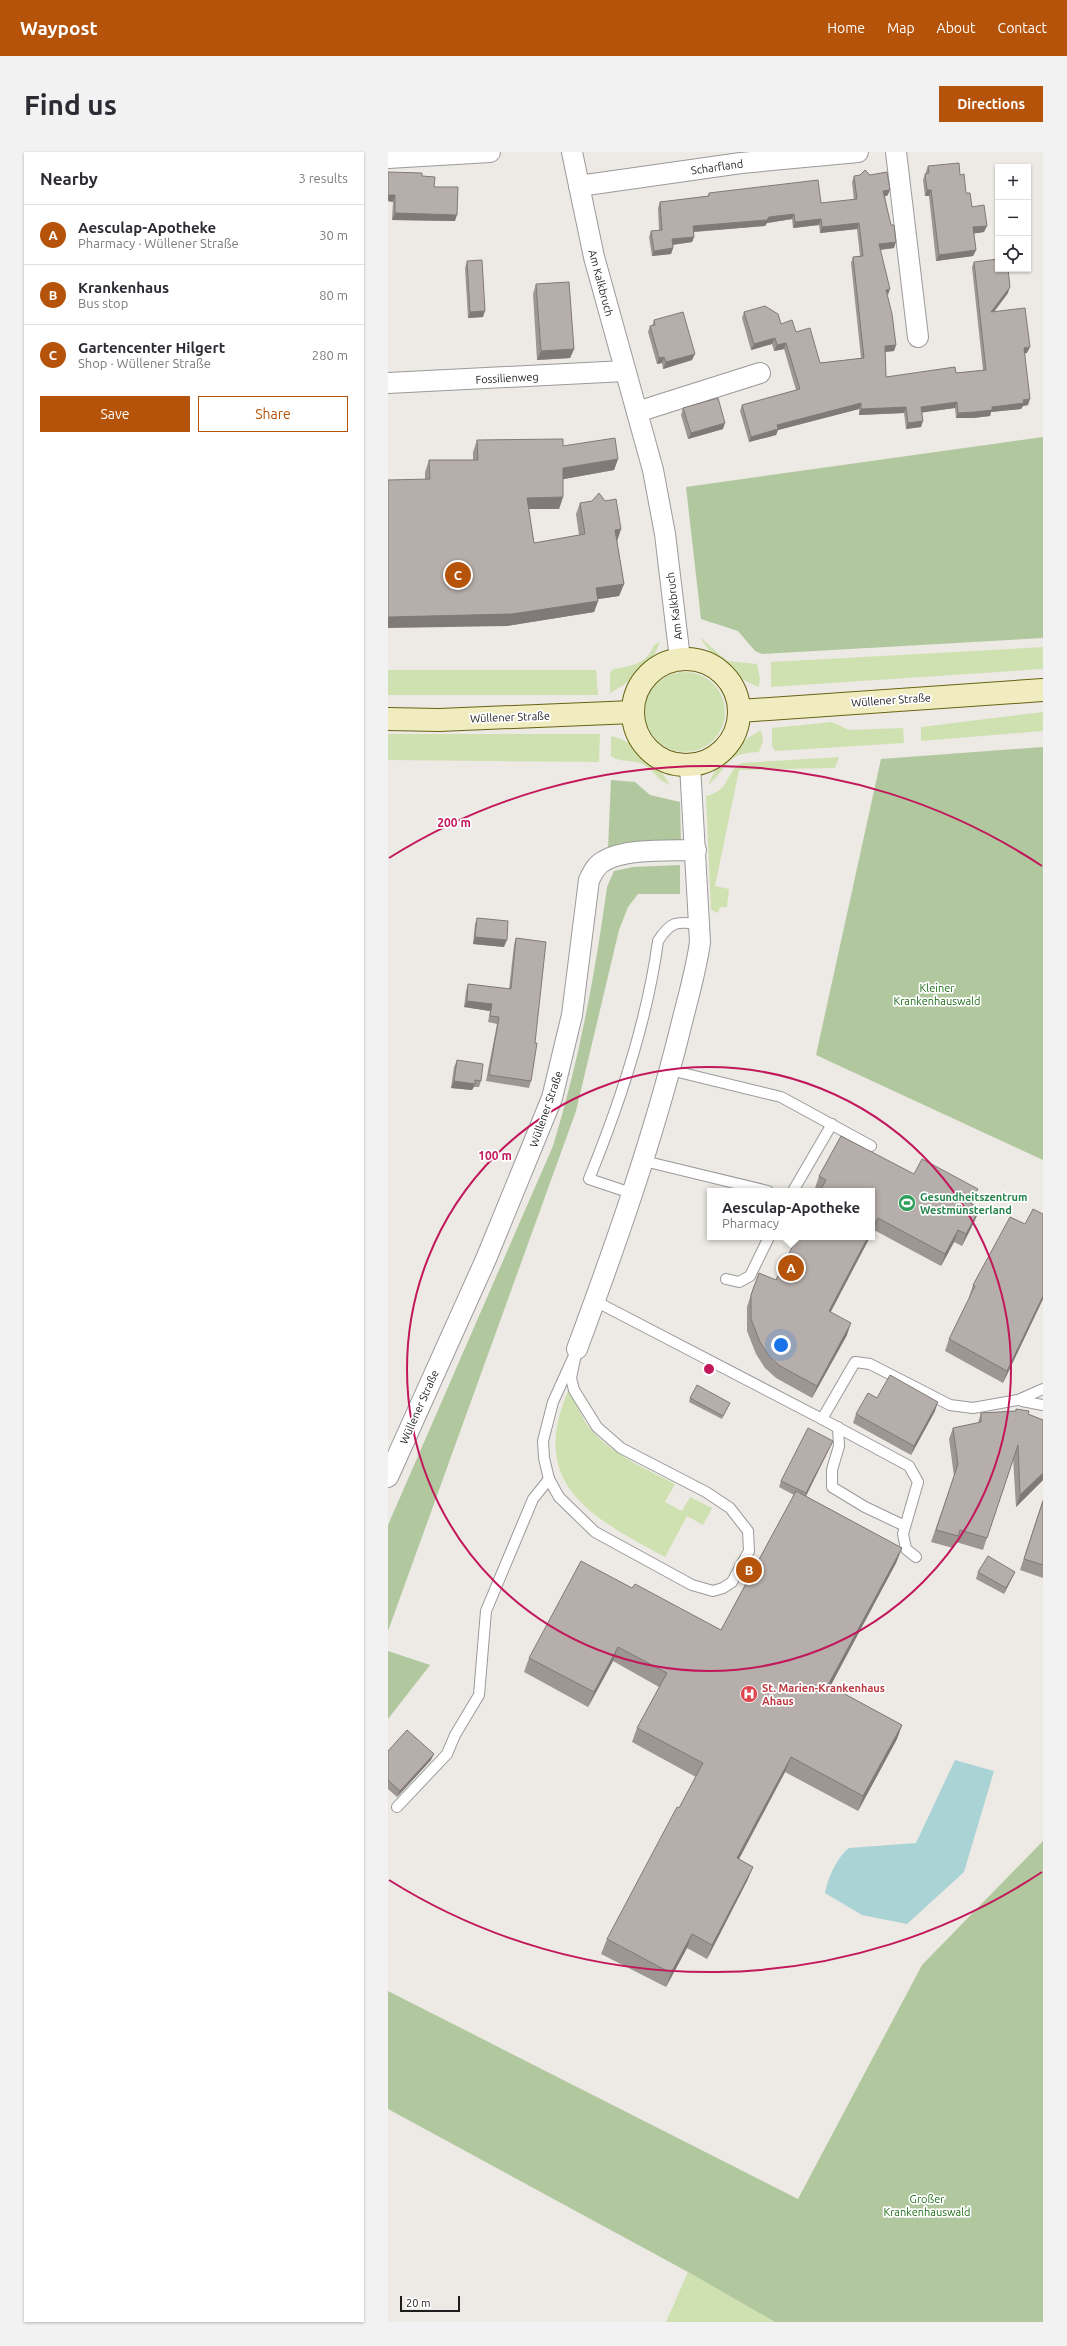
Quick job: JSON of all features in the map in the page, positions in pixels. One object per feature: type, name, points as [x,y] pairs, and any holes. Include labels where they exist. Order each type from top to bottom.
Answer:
[{"type":"main road","points":[[680,659],[701,660],[717,667],[729,679],[737,694],[740,711],[738,727],[733,737],[720,754],[706,762],[690,765],[668,761],[657,757],[645,745],[636,731],[633,712],[634,697],[642,682],[653,669],[668,661],[680,659]]},
{"type":"main road","name":"Wüllener Straße","points":[[740,711],[1043,690]]},
{"type":"main road","name":"Wüllener Straße","points":[[388,719],[439,720],[633,712]]},
{"type":"street","points":[[388,158],[419,158],[490,152]]},
{"type":"street","name":"Am Kalkbruch","points":[[572,152],[594,257],[653,470],[665,534],[680,659]]},
{"type":"street","name":"Scharfland","points":[[579,186],[741,163],[856,152]]},
{"type":"street","points":[[896,152],[918,337]]},
{"type":"street","name":"Fossilienweg","points":[[388,383],[625,371]]},
{"type":"street","points":[[637,412],[760,373]]},
{"type":"street","points":[[577,1349],[634,1194],[670,1070],[696,968],[700,942],[690,765]]},
{"type":"street","name":"Wüllener Straße","points":[[388,1477],[486,1260],[552,1098],[572,1015],[589,880],[595,868],[604,861],[614,857],[647,852],[696,850]]},
{"type":"lane","points":[[634,1194],[589,1179],[613,1120],[630,1067],[658,942],[670,925],[681,922],[698,924]]},
{"type":"lane","points":[[670,1070],[781,1097],[871,1146]]},
{"type":"lane","points":[[795,1188],[832,1124]]},
{"type":"lane","points":[[644,1161],[756,1188]]},
{"type":"lane","points":[[726,1279],[739,1282],[750,1276],[768,1240]]},
{"type":"lane","points":[[595,1300],[822,1418],[909,1466],[918,1482],[903,1534],[906,1549],[916,1557]]},
{"type":"lane","points":[[577,1349],[572,1378],[574,1390],[597,1427],[621,1448],[706,1492],[730,1508],[748,1531],[749,1551],[732,1582],[724,1588],[713,1590],[692,1585],[595,1532],[559,1497],[549,1479],[544,1458],[543,1441],[546,1424],[553,1402],[577,1349]]},
{"type":"lane","points":[[822,1418],[855,1362],[870,1364],[950,1405],[973,1408],[1018,1400],[1043,1389]]},
{"type":"lane","points":[[1018,1400],[1043,1405]]},
{"type":"lane","points":[[838,1427],[839,1446],[832,1470],[832,1486],[865,1507],[905,1526]]},
{"type":"lane","points":[[397,1807],[448,1754],[455,1735],[479,1695],[486,1611],[533,1499],[549,1479]]},
{"type":"green space","points":[[1043,437],[1043,638],[762,654],[755,651],[738,631],[701,619],[686,487]]},
{"type":"green space","points":[[700,637],[727,661],[757,664],[760,679],[759,687],[742,679],[725,666],[710,652]]},
{"type":"green space","points":[[660,642],[646,666],[633,678],[610,693],[610,673],[613,669],[638,663],[647,656],[654,645]]},
{"type":"green space","points":[[1043,647],[1043,669],[771,687],[771,662]]},
{"type":"green space","points":[[388,670],[596,670],[598,695],[388,695]]},
{"type":"green space","points":[[685,672],[700,675],[713,684],[722,697],[725,712],[722,727],[713,740],[700,749],[685,752],[670,749],[657,740],[648,727],[645,712],[648,697],[657,684],[670,675]]},
{"type":"green space","points":[[1043,712],[1043,731],[921,741],[921,727]]},
{"type":"green space","points":[[832,722],[849,730],[903,728],[904,743],[775,751],[772,746],[772,728]]},
{"type":"green space","points":[[761,730],[763,741],[759,752],[739,755],[733,758],[708,785],[712,776],[723,760],[744,741]]},
{"type":"green space","points":[[388,734],[600,734],[599,762],[388,760]]},
{"type":"green space","points":[[611,736],[629,743],[645,754],[659,769],[670,785],[659,779],[642,764],[619,760],[611,756]]},
{"type":"green space","name":"Kleiner Krankenhauswald","points":[[1043,747],[1043,1160],[816,1055],[881,759]]},
{"type":"green space","points":[[839,757],[835,768],[739,770],[715,886],[729,889],[727,907],[720,907],[718,913],[711,910],[706,796],[720,790],[732,771],[742,763]]},
{"type":"green space","points":[[611,780],[635,782],[650,795],[680,802],[681,841],[608,849]]},
{"type":"green space","points":[[680,865],[680,894],[638,894],[628,907],[619,930],[576,1111],[388,1631],[388,1525],[553,1146],[571,1082],[585,1018],[607,887],[614,871],[633,867]]},
{"type":"green space","points":[[569,1389],[586,1423],[604,1443],[638,1465],[675,1484],[665,1502],[682,1511],[690,1497],[712,1508],[703,1525],[687,1516],[665,1557],[638,1543],[592,1512],[574,1494],[561,1474],[556,1450],[558,1422]]},
{"type":"green space","points":[[388,1651],[430,1665],[388,1719]]},
{"type":"green space","name":"Großer Krankenhauswald","points":[[1043,1841],[1043,2322],[775,2322],[688,2272],[388,2109],[388,1991],[798,2199],[922,1965]]},
{"type":"green space","points":[[688,2272],[775,2322],[666,2322]]},
{"type":"water","points":[[955,1760],[994,1771],[964,1872],[907,1924],[862,1915],[825,1893],[828,1881],[834,1868],[849,1848],[916,1843]]},
{"type":"building","points":[[959,163],[960,175],[964,174],[966,193],[970,193],[972,207],[984,205],[987,226],[973,227],[976,250],[939,255],[931,190],[927,190],[925,174],[929,173],[928,166]]},
{"type":"building","points":[[865,170],[870,175],[887,172],[890,190],[883,191],[891,225],[894,225],[896,242],[879,244],[890,289],[886,290],[892,314],[896,345],[885,346],[886,377],[955,367],[956,373],[986,370],[974,262],[995,259],[995,272],[1008,272],[1010,287],[991,312],[1025,308],[1030,347],[1024,348],[1030,399],[1023,400],[1024,403],[992,407],[992,410],[975,412],[958,413],[957,402],[921,407],[923,421],[908,423],[906,407],[861,409],[861,403],[777,425],[778,429],[751,437],[742,405],[800,389],[786,343],[777,345],[775,338],[754,344],[744,312],[765,306],[778,314],[781,324],[792,320],[796,332],[810,328],[820,363],[864,358],[853,257],[863,256],[859,223],[822,227],[821,219],[795,222],[794,214],[769,217],[767,220],[693,226],[694,237],[672,239],[673,248],[654,251],[651,231],[662,230],[660,202],[709,196],[709,193],[818,180],[821,203],[857,199],[854,176],[860,175]]},
{"type":"building","points":[[388,172],[422,173],[422,176],[435,177],[434,187],[458,187],[457,215],[395,213],[395,195],[388,195]]},
{"type":"building","points":[[482,260],[485,311],[470,312],[467,261]]},
{"type":"building","points":[[569,282],[574,349],[541,351],[536,284]]},
{"type":"building","points":[[683,312],[695,354],[666,362],[664,357],[659,358],[650,326],[655,325],[654,320]]},
{"type":"building","points":[[718,398],[725,423],[691,433],[683,408]]},
{"type":"building","points":[[615,438],[618,459],[563,468],[563,497],[527,498],[534,543],[585,534],[580,503],[592,501],[599,493],[605,501],[616,499],[621,529],[615,530],[624,584],[596,588],[598,601],[512,614],[388,617],[388,480],[430,479],[429,460],[478,460],[477,440],[563,439],[563,446]]},
{"type":"building","points":[[477,918],[508,921],[507,940],[475,937]]},
{"type":"building","points":[[516,938],[546,942],[535,1043],[537,1043],[531,1081],[489,1075],[499,1017],[490,1016],[492,1004],[467,1001],[468,984],[511,989]]},
{"type":"building","points":[[457,1060],[483,1064],[481,1081],[475,1080],[475,1084],[454,1081]]},
{"type":"building","points":[[841,1136],[914,1174],[922,1159],[978,1189],[970,1203],[980,1208],[966,1234],[958,1230],[945,1254],[878,1218],[875,1224],[875,1188],[822,1188],[826,1180],[819,1176]]},
{"type":"building","points":[[1033,1209],[1043,1214],[1043,1296],[1007,1371],[949,1339],[975,1286],[973,1285],[1010,1217],[1025,1224]]},
{"type":"building","points":[[796,1240],[866,1240],[829,1311],[851,1323],[817,1386],[780,1366],[769,1356],[760,1342],[751,1319],[751,1295],[759,1273],[776,1280]]},
{"type":"building","points":[[890,1375],[938,1402],[914,1446],[856,1414],[868,1393],[877,1398]]},
{"type":"building","points":[[697,1385],[730,1403],[723,1416],[690,1398]]},
{"type":"building","points":[[1016,1409],[1029,1411],[1028,1414],[1043,1420],[1043,1473],[1020,1495],[1018,1445],[987,1538],[960,1530],[958,1536],[936,1530],[958,1464],[953,1428],[981,1422],[981,1413],[1016,1411]]},
{"type":"building","points":[[808,1428],[833,1441],[806,1493],[781,1481]]},
{"type":"building","points":[[796,1491],[902,1548],[828,1685],[902,1725],[863,1796],[791,1757],[737,1858],[753,1867],[712,1945],[692,1934],[671,1973],[607,1939],[677,1807],[679,1808],[703,1763],[637,1728],[667,1673],[618,1647],[594,1692],[529,1658],[581,1561],[632,1588],[635,1584],[721,1630]]},
{"type":"building","points":[[1043,1501],[1043,1565],[1024,1559]]},
{"type":"building","points":[[988,1556],[1015,1572],[1006,1588],[978,1572]]},
{"type":"building","points":[[407,1730],[434,1754],[400,1791],[388,1780],[388,1751]]},
{"type":"place","name":"Gartencenter Hilgert","points":[[458,575]]},
{"type":"place","name":"Gesundheitszentrum Westmünsterland","points":[[907,1203]]},
{"type":"place","name":"Aesculap-Apotheke","points":[[791,1268]]},
{"type":"place","name":"Krankenhaus","points":[[749,1570]]},
{"type":"place","name":"St. Marien-Krankenhaus Ahaus","points":[[749,1694]]}]
